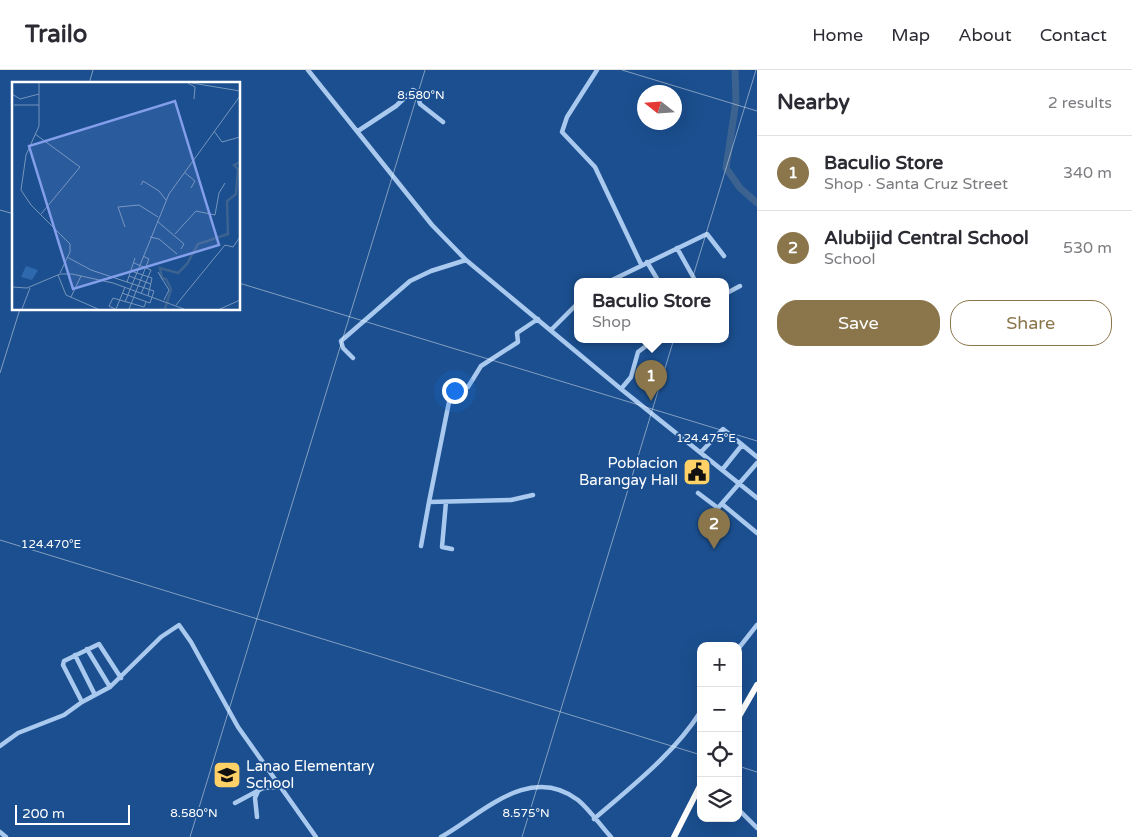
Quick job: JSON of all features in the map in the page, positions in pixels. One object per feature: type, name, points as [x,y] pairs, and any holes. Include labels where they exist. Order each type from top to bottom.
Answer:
[{"type":"highway","points":[[742,711],[757,685]]},
{"type":"highway","points":[[674,837],[697,792]]},
{"type":"street","points":[[308,70],[432,225],[466,260],[621,390],[757,498]]},
{"type":"street","points":[[597,70],[567,117],[562,132],[595,167],[641,264]]},
{"type":"street","points":[[358,131],[396,106],[414,90],[417,92],[420,104],[444,122]]},
{"type":"street","points":[[615,278],[641,264],[707,234],[724,256]]},
{"type":"street","points":[[677,248],[694,278]]},
{"type":"street","points":[[353,358],[343,348],[341,341],[417,277],[466,260]]},
{"type":"street","points":[[647,262],[657,278]]},
{"type":"street","points":[[729,292],[740,286]]},
{"type":"street","points":[[551,330],[574,307]]},
{"type":"street","points":[[421,546],[450,397],[468,387],[481,366],[518,342],[517,332],[538,319]]},
{"type":"street","points":[[621,390],[632,374],[638,352],[650,343]]},
{"type":"street","points":[[701,452],[722,429],[757,457]]},
{"type":"street","points":[[722,470],[742,445]]},
{"type":"street","points":[[698,493],[718,508],[757,463]]},
{"type":"street","points":[[429,502],[511,500],[533,495]]},
{"type":"street","points":[[446,502],[442,547],[452,549]]},
{"type":"street","points":[[722,504],[756,530]]},
{"type":"street","points":[[742,644],[757,625]]},
{"type":"street","points":[[0,746],[18,733],[64,716],[82,702],[110,687],[161,637],[174,627],[181,626],[238,727],[316,837]]},
{"type":"street","points":[[82,702],[63,663],[75,655],[100,644],[121,678]]},
{"type":"street","points":[[87,649],[110,687]]},
{"type":"street","points":[[75,655],[96,695]]},
{"type":"street","points":[[594,819],[658,764],[697,718]]},
{"type":"street","points":[[235,804],[258,791],[279,786]]},
{"type":"street","points":[[443,836],[504,796],[536,786],[552,788],[572,796],[611,837]]},
{"type":"street","points":[[257,816],[256,798],[258,791]]},
{"type":"street","points":[[742,812],[757,828]]},
{"type":"street","points":[[0,832],[6,837]]},
{"type":"waterway","points":[[735,70],[736,101],[726,168],[740,188],[757,203]]},
{"type":"place","name":"Baculio Store","points":[[651,401]]},
{"type":"place","name":"Poblacion Barangay Hall","points":[[697,472]]},
{"type":"place","name":"Alubijid Central School","points":[[714,549]]},
{"type":"place","name":"Lanao Elementary School","points":[[227,775]]}]
